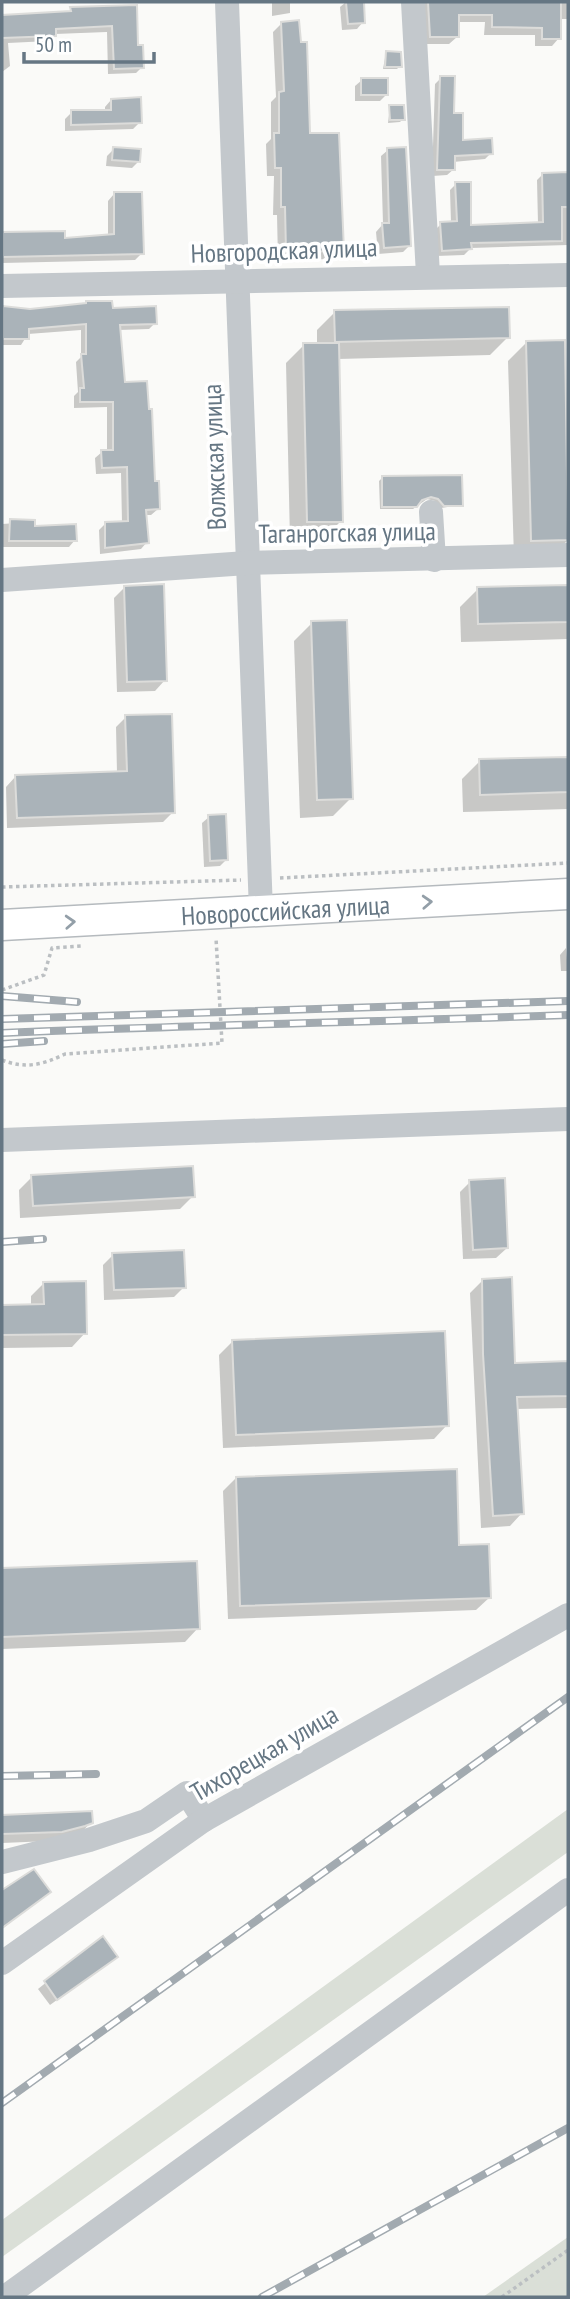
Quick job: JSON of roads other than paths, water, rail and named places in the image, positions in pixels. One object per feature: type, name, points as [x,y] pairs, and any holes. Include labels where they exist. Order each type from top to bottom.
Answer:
[{"type":"main road","name":"Новороссийская улица","points":[[2,925],[568,894]]},
{"type":"street","name":"Волжская улица","points":[[227,2],[261,911]]},
{"type":"street","points":[[413,2],[428,275]]},
{"type":"street","name":"Новгородская улица","points":[[2,286],[428,275],[568,275]]},
{"type":"street","points":[[431,512],[434,560]]},
{"type":"street","name":"Таганрогская улица","points":[[2,580],[247,563],[568,555]]},
{"type":"street","points":[[2,1140],[568,1119]]},
{"type":"street","name":"Тихорецкая улица","points":[[2,1963],[204,1820],[568,1615]]},
{"type":"street","points":[[2,1862],[89,1840],[146,1821],[187,1793],[204,1820]]},
{"type":"street","points":[[5,2297],[568,1890]]},
{"type":"railway","points":[[2,996],[77,1002]]},
{"type":"railway","points":[[2,1019],[568,1001]]},
{"type":"railway","points":[[2,1033],[568,1015]]},
{"type":"railway","points":[[2,1044],[44,1041]]},
{"type":"railway","points":[[2,1242],[43,1239]]},
{"type":"railway","points":[[2,2103],[568,1697]]},
{"type":"railway","points":[[2,1776],[96,1774]]},
{"type":"railway","points":[[262,2297],[568,2128]]}]
